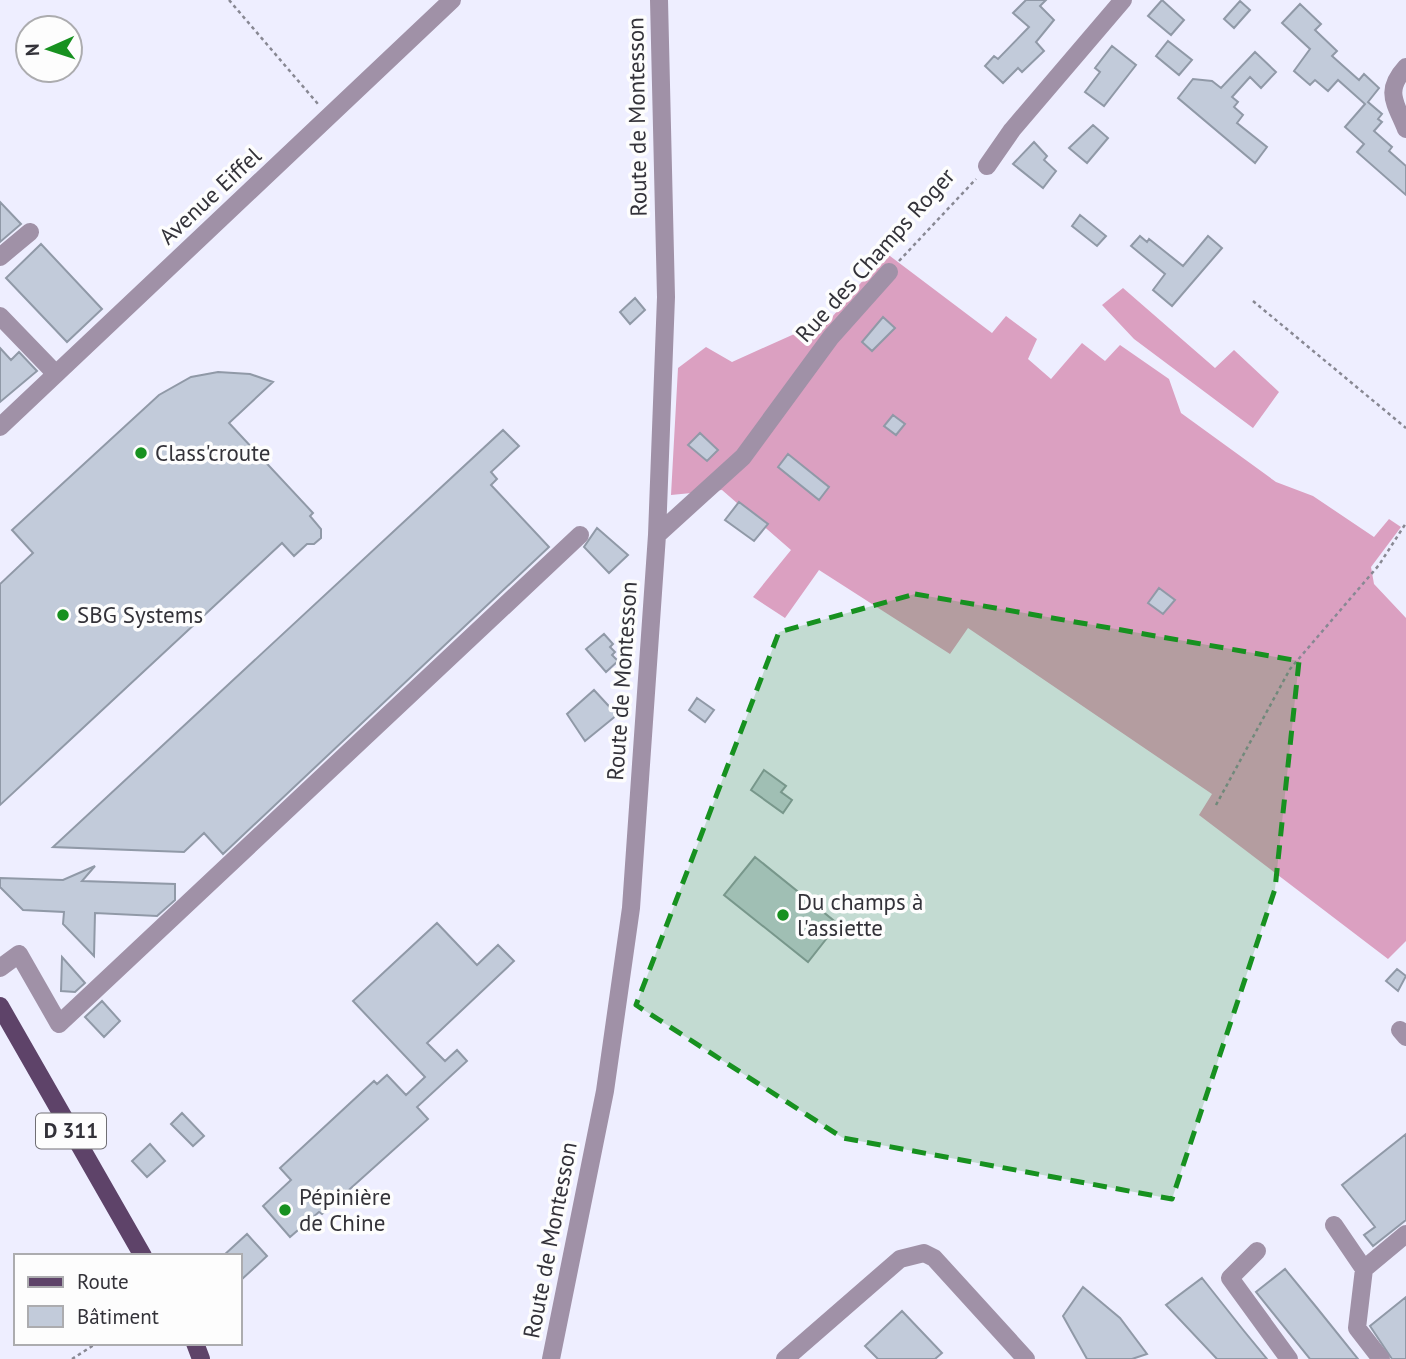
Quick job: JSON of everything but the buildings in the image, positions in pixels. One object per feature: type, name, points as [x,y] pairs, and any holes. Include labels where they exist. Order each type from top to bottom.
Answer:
[{"type":"main road","name":"D 311","points":[[0,1006],[142,1254]]},
{"type":"street","name":"Avenue Eiffel","points":[[0,427],[452,0]]},
{"type":"street","name":"Route de Montesson","points":[[551,1359],[605,1091],[624,974],[657,535],[666,297],[659,0]]},
{"type":"street","name":"Rue des Champs Roger","points":[[987,166],[1012,130],[1124,0]]},
{"type":"street","points":[[1406,67],[1396,78],[1391,93],[1406,129]]},
{"type":"street","points":[[0,257],[30,232]]},
{"type":"street","name":"Rue des Champs Roger","points":[[657,535],[743,457],[831,337],[889,272]]},
{"type":"street","points":[[0,316],[56,374]]},
{"type":"street","points":[[0,968],[19,954],[59,1024],[580,535]]},
{"type":"street","points":[[1334,1226],[1364,1269],[1357,1328],[1381,1359]]},
{"type":"street","points":[[1364,1269],[1406,1234]]},
{"type":"street","points":[[1257,1251],[1230,1278],[1289,1359]]},
{"type":"street","points":[[785,1359],[900,1259],[924,1253],[934,1258],[1026,1359]]},
{"type":"path","points":[[229,0],[330,118]]},
{"type":"path","name":"Rue des Champs Roger","points":[[889,272],[987,166]]},
{"type":"path","points":[[1253,302],[1406,428]]},
{"type":"path","points":[[1216,805],[1290,669],[1379,565],[1406,523]]},
{"type":"path","points":[[72,1359],[94,1345]]},
{"type":"highlighted area","points":[[915,594],[1299,661],[1275,889],[1172,1199],[843,1138],[636,1005],[779,632]]},
{"type":"shaded area","points":[[886,253],[992,333],[1006,316],[1037,339],[1028,359],[1051,379],[1082,343],[1105,361],[1120,345],[1169,379],[1181,413],[1276,482],[1313,496],[1374,537],[1389,519],[1401,527],[1371,567],[1374,584],[1406,618],[1406,941],[1388,959],[1199,815],[1212,794],[968,628],[950,654],[819,570],[785,618],[753,597],[791,550],[722,490],[671,495],[678,368],[706,347],[732,362],[801,331],[822,329]]},
{"type":"shaded area","points":[[1123,288],[1215,368],[1234,350],[1279,392],[1253,428],[1134,339],[1102,305]]},
{"type":"place","name":"Class'croute","points":[[141,453]]},
{"type":"place","name":"SBG Systems","points":[[63,615]]},
{"type":"place","name":"Du champs à l'assiette","points":[[783,915]]},
{"type":"place","name":"Pépinière de Chine","points":[[285,1210]]}]
